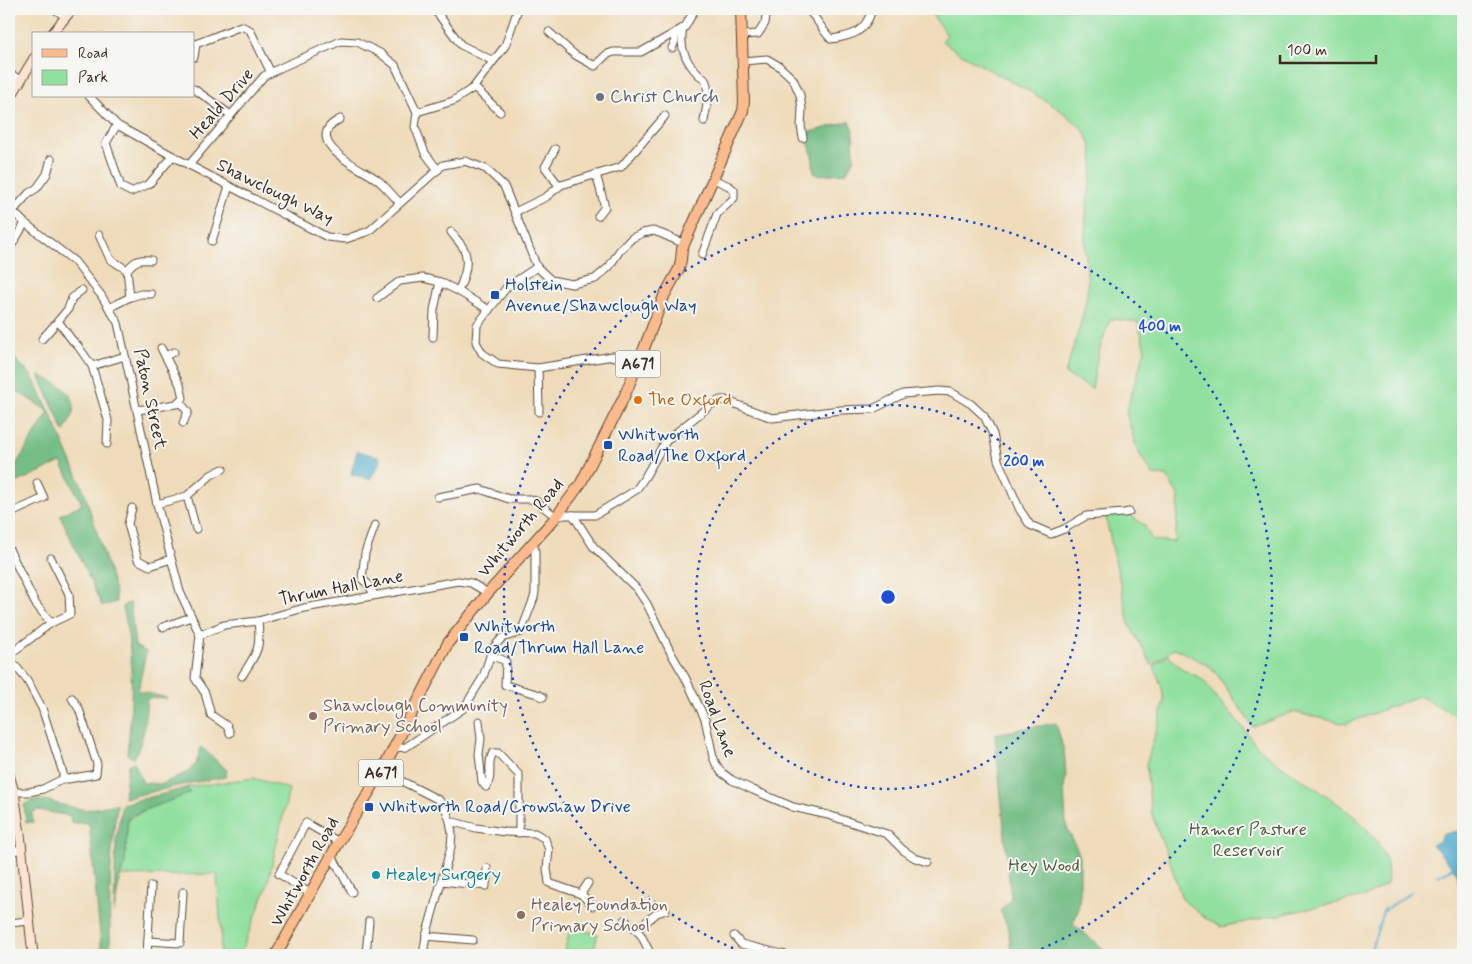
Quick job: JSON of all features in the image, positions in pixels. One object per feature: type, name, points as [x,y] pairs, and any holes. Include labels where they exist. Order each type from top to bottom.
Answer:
[{"type":"main road","name":"Whitworth Road","points":[[276,955],[339,842],[382,771],[448,643],[488,593],[556,517],[581,483],[624,397],[638,366],[664,296],[678,269],[682,249],[743,111],[741,9]]},
{"type":"street","points":[[54,32],[69,12],[56,9]]},
{"type":"street","points":[[432,9],[440,12],[461,45],[493,61]]},
{"type":"street","points":[[438,170],[425,153],[415,127],[417,112],[453,101],[474,87],[505,46],[518,9]]},
{"type":"street","points":[[549,32],[575,55],[596,66],[606,54],[613,52],[641,52],[680,30],[685,27],[695,9]]},
{"type":"street","points":[[742,35],[758,34],[765,22],[767,9]]},
{"type":"street","points":[[808,9],[831,39],[849,36],[864,26],[869,19],[872,9]]},
{"type":"street","points":[[195,50],[196,44],[241,26],[250,30],[271,73]]},
{"type":"street","points":[[672,48],[680,30]]},
{"type":"street","points":[[680,30],[683,53],[688,63],[706,80],[708,96],[704,121]]},
{"type":"street","name":"Heald Drive","points":[[189,165],[264,76],[341,41],[357,42],[380,53],[396,65],[417,112]]},
{"type":"street","points":[[743,61],[767,59],[779,66],[793,79],[800,95],[803,138]]},
{"type":"street","points":[[9,100],[32,61]]},
{"type":"street","points":[[9,73],[20,80]]},
{"type":"street","points":[[474,87],[500,112]]},
{"type":"street","points":[[195,90],[232,115]]},
{"type":"street","name":"Shawclough Way","points":[[91,98],[117,125],[327,237],[346,239],[369,231],[443,165],[465,161],[486,169],[504,186],[537,267]]},
{"type":"street","points":[[514,212],[546,197],[559,186],[621,166],[665,116]]},
{"type":"street","points":[[340,119],[331,125],[326,136],[332,149],[377,180],[400,203]]},
{"type":"street","points":[[117,125],[106,143],[121,187],[131,192],[149,184],[173,156]]},
{"type":"street","points":[[555,149],[545,167],[559,186]]},
{"type":"street","points":[[11,210],[37,188],[47,174],[51,160]]},
{"type":"street","points":[[596,174],[605,206],[598,216]]},
{"type":"street","points":[[702,254],[717,214],[734,198],[734,190],[730,186],[713,179]]},
{"type":"street","points":[[212,241],[229,186]]},
{"type":"street","name":"Paton Street","points":[[11,210],[25,224],[74,260],[101,295],[118,323],[171,559],[180,592],[200,635]]},
{"type":"street","points":[[9,250],[25,224]]},
{"type":"street","points":[[451,232],[465,251],[465,272],[458,291]]},
{"type":"street","points":[[638,366],[613,356],[538,368],[498,364],[482,353],[476,342],[477,325],[507,287],[537,267],[552,280],[572,284],[595,279],[609,267],[620,250],[632,238],[643,233],[653,232],[662,234],[685,244]]},
{"type":"street","points":[[99,235],[110,259],[127,270]]},
{"type":"street","points":[[130,297],[127,270],[134,262],[141,259],[152,260]]},
{"type":"street","points":[[377,298],[400,281],[423,278],[440,282],[488,310]]},
{"type":"street","points":[[433,337],[434,310],[440,282]]},
{"type":"street","points":[[42,339],[68,309],[72,298],[82,290]]},
{"type":"street","points":[[109,308],[130,297],[151,294]]},
{"type":"street","points":[[58,322],[92,366],[108,420],[107,444]]},
{"type":"street","points":[[138,410],[176,404],[183,398],[180,385],[161,348]]},
{"type":"street","points":[[165,356],[174,352]]},
{"type":"street","points":[[92,366],[125,356]]},
{"type":"street","points":[[538,368],[539,412]]},
{"type":"street","points":[[438,497],[480,489],[509,498],[536,501],[556,517],[564,515],[594,515],[636,490],[668,439],[712,404],[720,400],[725,400],[772,418],[841,410],[873,409],[903,394],[939,390],[951,392],[971,404],[984,416],[993,434],[998,460],[1013,496],[1030,525],[1051,534],[1086,516],[1129,512]]},
{"type":"street","points":[[179,401],[188,412],[183,423]]},
{"type":"street","points":[[158,504],[187,496],[211,475],[223,469]]},
{"type":"street","points":[[9,514],[44,498],[37,483]]},
{"type":"street","points":[[187,496],[196,529]]},
{"type":"street","points":[[132,508],[128,524],[138,560],[150,566],[171,559]]},
{"type":"street","name":"Road Lane","points":[[573,515],[593,546],[637,589],[646,604],[702,712],[710,738],[713,757],[721,772],[732,780],[793,806],[886,834],[903,850],[915,858],[928,862]]},
{"type":"street","points":[[374,595],[369,585],[362,579],[365,553],[375,525]]},
{"type":"street","points":[[394,748],[406,747],[464,708],[483,676],[492,648],[502,638],[521,632],[534,598],[535,551],[533,543]]},
{"type":"street","points":[[9,548],[35,604],[51,623]]},
{"type":"street","points":[[51,558],[69,594],[70,614],[51,623],[9,657],[27,680],[42,708],[63,773],[62,779]]},
{"type":"street","name":"Thrum Hall Lane","points":[[200,635],[224,625],[258,621],[304,608],[458,581],[470,583],[488,593]]},
{"type":"street","points":[[163,627],[191,617]]},
{"type":"street","points":[[242,676],[258,651],[260,638],[258,621]]},
{"type":"street","points":[[200,635],[195,678],[205,693],[211,715],[229,727]]},
{"type":"street","points":[[490,656],[506,662],[505,686],[543,697]]},
{"type":"street","points":[[14,792],[29,792],[43,789],[62,779],[96,774],[97,764],[79,709],[72,698]]},
{"type":"street","points":[[478,721],[481,739],[479,754],[484,785],[486,787],[490,781],[489,758],[493,752],[498,753],[519,775],[519,833]]},
{"type":"street","points":[[382,771],[438,800],[446,810],[450,821],[452,833],[451,847],[426,936],[423,955]]},
{"type":"street","points":[[9,775],[14,792],[22,848],[33,955]]},
{"type":"street","points":[[450,821],[476,828],[535,833],[545,839],[549,850],[546,869],[549,883],[582,894],[593,906]]},
{"type":"street","points":[[311,894],[279,874],[306,823],[339,842]]},
{"type":"street","points":[[9,853],[22,848]]},
{"type":"street","points":[[332,856],[352,892]]},
{"type":"street","points":[[442,881],[486,886],[487,868]]},
{"type":"street","points":[[582,894],[588,883]]},
{"type":"street","points":[[147,955],[151,886]]},
{"type":"street","points":[[148,941],[180,943],[183,892]]},
{"type":"street","points":[[636,930],[657,913],[666,910]]},
{"type":"street","points":[[625,920],[641,935],[651,955]]},
{"type":"street","points":[[366,955],[369,921]]},
{"type":"street","points":[[9,923],[30,922]]},
{"type":"street","points":[[426,936],[472,940]]},
{"type":"street","points":[[734,936],[741,944],[786,955]]},
{"type":"green space","points":[[930,9],[1463,9],[1463,719],[1419,696],[1346,724],[1293,712],[1253,727],[1209,666],[1175,648],[1152,665],[1129,624],[1105,514],[1127,513],[1144,525],[1152,540],[1175,542],[1179,497],[1167,476],[1153,475],[1137,450],[1126,412],[1145,350],[1138,322],[1110,319],[1098,354],[1092,389],[1065,374],[1082,320],[1087,294],[1085,240],[1087,203],[1093,160],[1090,144],[1087,136],[1068,116],[942,41],[947,35]]},
{"type":"green space","points":[[850,121],[853,130],[854,159],[846,173],[817,175],[814,173],[813,158],[804,134]]},
{"type":"green space","points":[[9,353],[31,375],[50,412],[84,491],[114,587],[116,602],[102,606],[60,515],[82,504],[61,462],[9,486],[9,473],[49,412],[9,386],[13,379],[9,376]]},
{"type":"green space","points":[[39,375],[64,389],[72,399],[73,413],[64,432]]},
{"type":"green space","points":[[130,603],[135,646],[146,652],[138,691],[168,698],[147,698],[142,736],[134,758],[127,754],[131,662],[123,607]]},
{"type":"green space","name":"Hamer Pasture Reservoir","points":[[1168,655],[1178,666],[1200,678],[1207,685],[1260,749],[1342,807],[1362,824],[1377,842],[1386,862],[1387,884],[1365,897],[1221,927],[1205,918],[1182,899],[1151,811],[1146,765],[1164,701],[1162,688],[1154,666]]},
{"type":"green space","name":"Hey Wood","points":[[1056,723],[1065,760],[1066,825],[1080,856],[1080,892],[1078,911],[1073,924],[1111,955],[1011,955],[1007,927],[1000,911],[1011,899],[995,734]]},
{"type":"green space","points":[[201,747],[227,770],[225,777],[124,798],[128,765],[134,762],[143,783],[162,784],[186,773],[196,764]]},
{"type":"green space","points":[[254,778],[289,789],[267,887],[240,955],[220,955],[221,932],[217,874],[120,876],[128,819],[187,787]]},
{"type":"green space","points":[[187,788],[190,792],[186,795],[131,815],[128,819],[125,864],[120,876],[114,913],[116,841],[122,804]]},
{"type":"green space","points":[[46,800],[85,810],[117,804],[110,880],[111,955],[102,955],[89,823],[71,823],[70,816],[38,810],[32,813],[33,822],[26,823],[24,805],[31,801]]},
{"type":"green space","points":[[571,927],[598,934],[592,955],[563,955]]},
{"type":"water","points":[[357,451],[380,457],[379,465],[370,479],[351,474]]},
{"type":"water","points":[[1463,832],[1463,894],[1460,890],[1457,873],[1432,844],[1439,842],[1443,834]]},
{"type":"waterway","points":[[1438,876],[1453,868]]},
{"type":"waterway","points":[[1384,911],[1411,892]]},
{"type":"waterway","points":[[1370,955],[1384,908]]},
{"type":"place","name":"Christ Church","points":[[600,97]]},
{"type":"place","name":"Holstein Avenue/Shawclough Way","points":[[495,295]]},
{"type":"place","name":"The Oxford","points":[[638,400]]},
{"type":"place","name":"Whitworth Road/The Oxford","points":[[608,445]]},
{"type":"place","name":"Whitworth Road/Thrum Hall Lane","points":[[464,637]]},
{"type":"place","name":"Shawclough Community Primary School","points":[[313,716]]},
{"type":"place","name":"Whitworth Road/Crowshaw Drive","points":[[369,807]]},
{"type":"place","name":"Healey Surgery","points":[[376,875]]},
{"type":"place","name":"Healey Foundation Primary School","points":[[521,915]]}]
